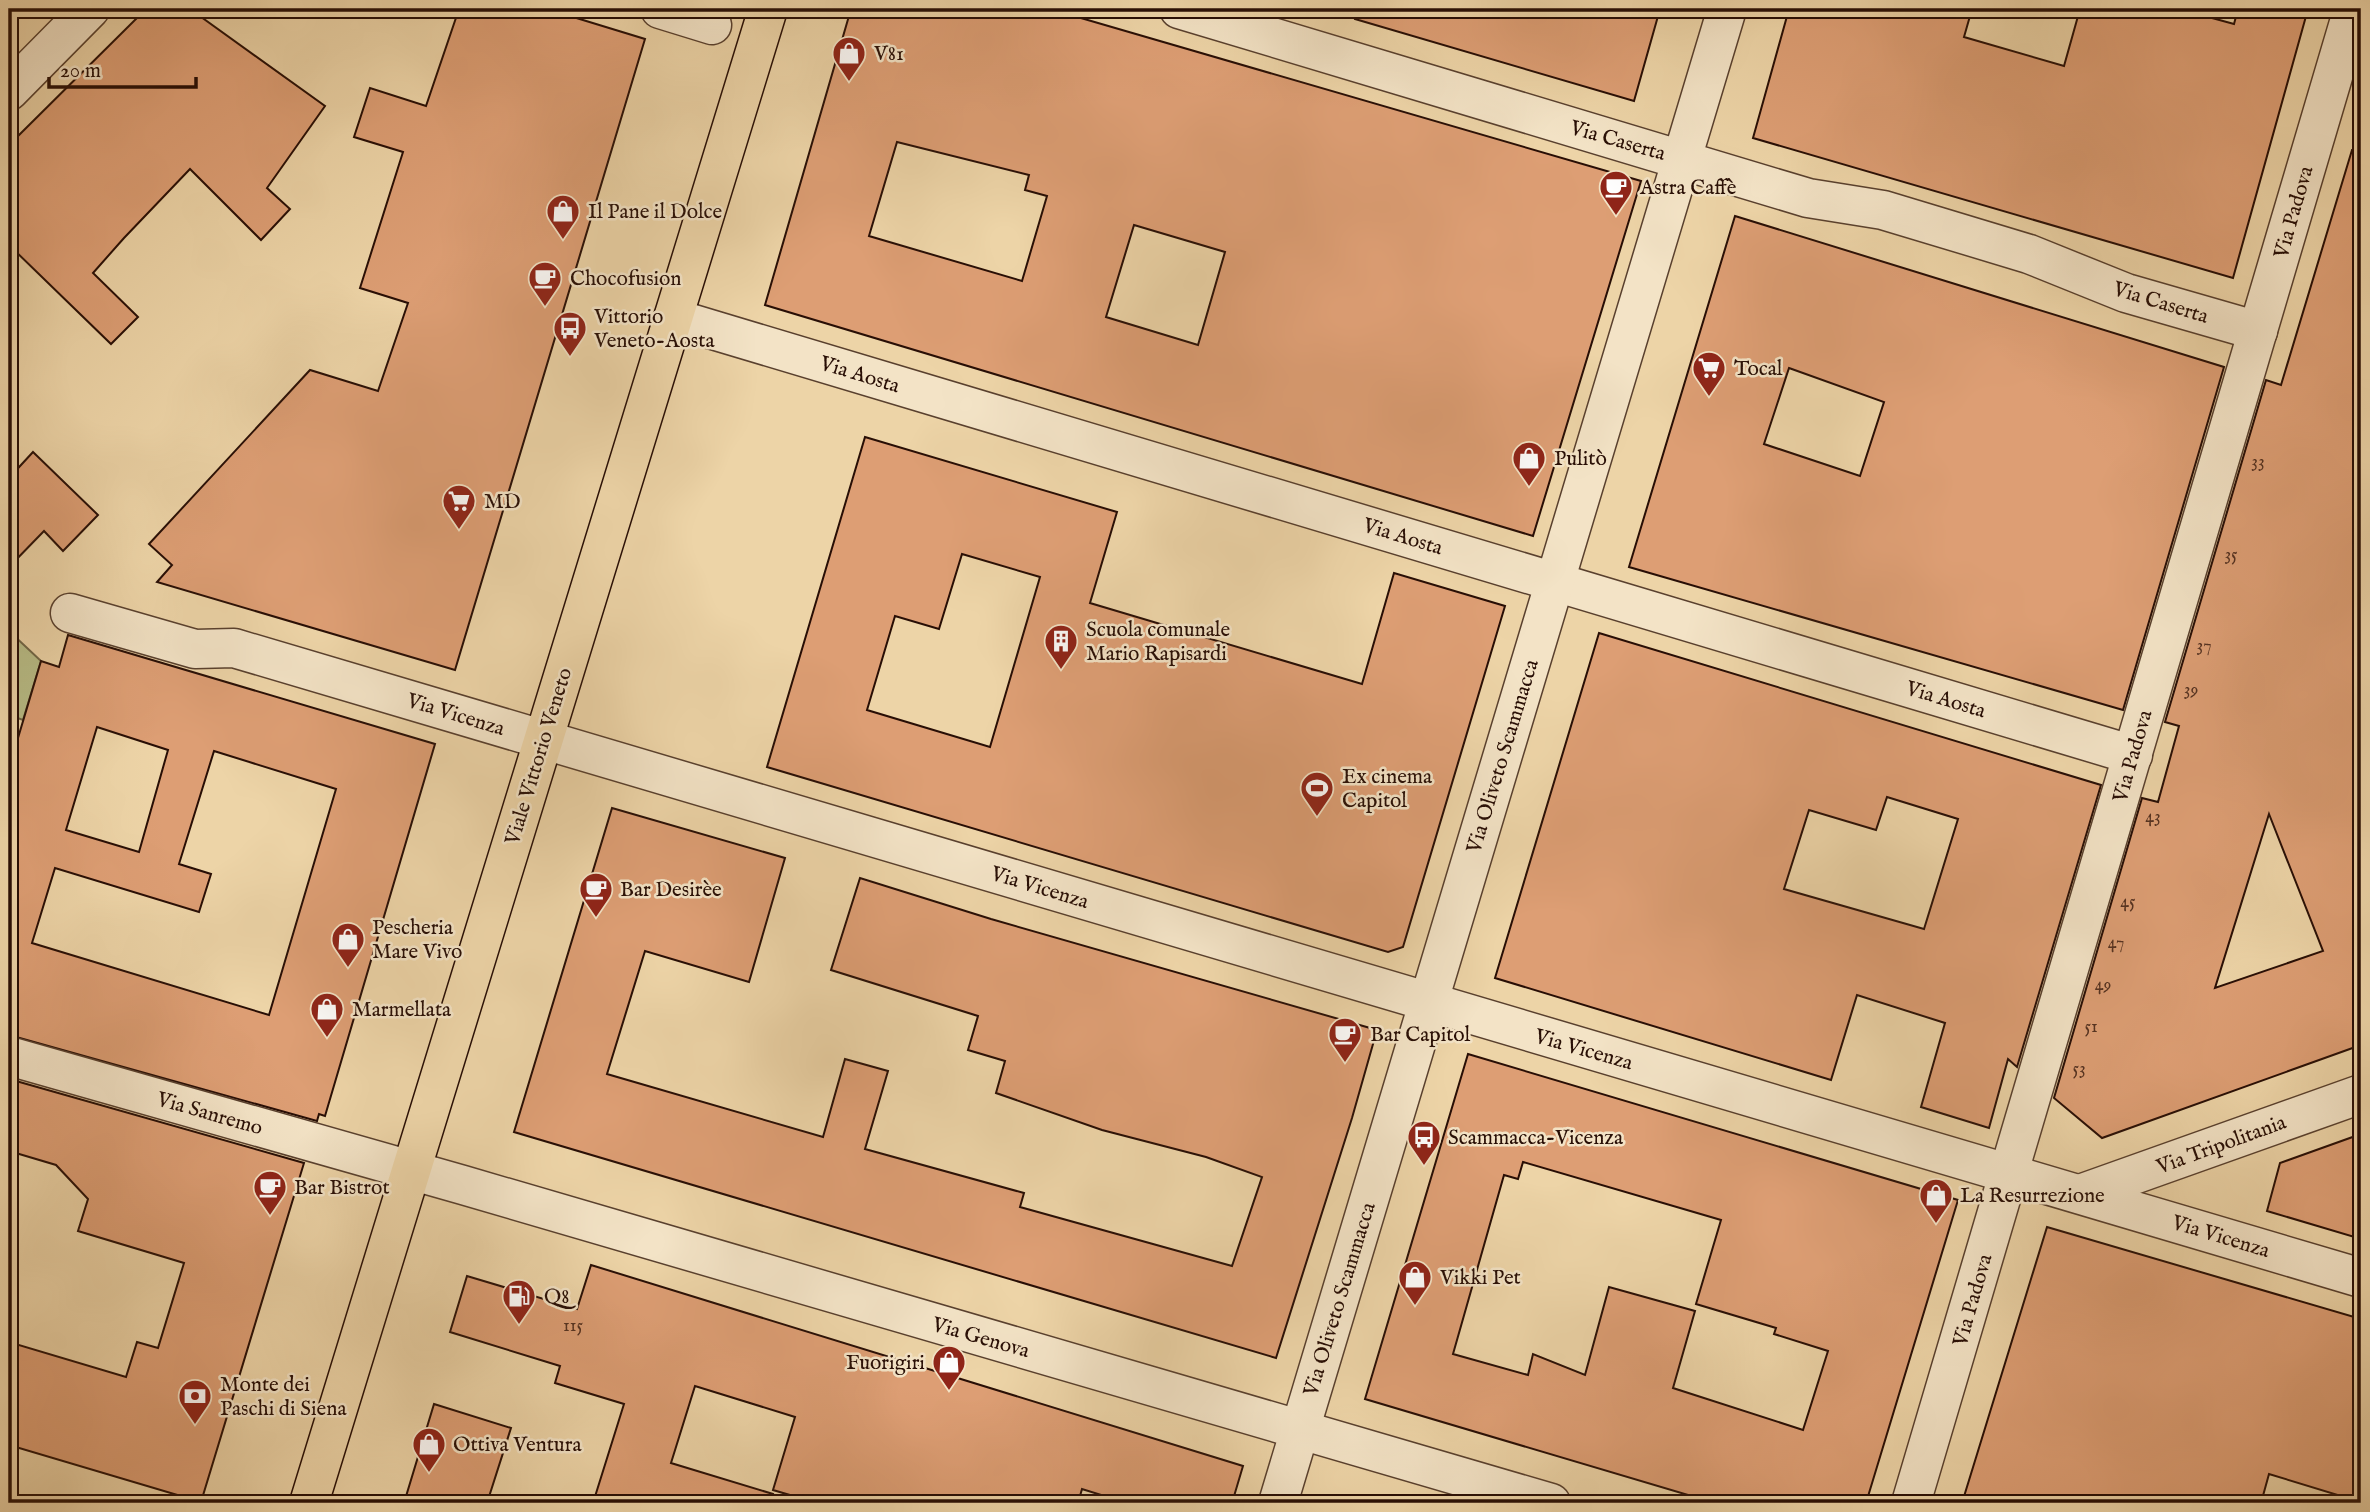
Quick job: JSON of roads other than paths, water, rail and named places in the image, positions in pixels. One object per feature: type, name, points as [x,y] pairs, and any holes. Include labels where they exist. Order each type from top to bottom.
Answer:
[{"type":"main road","name":"Viale Vittorio Veneto","points":[[309,1503],[768,9]]},
{"type":"street","points":[[9,91],[90,9]]},
{"type":"street","points":[[660,9],[712,25]]},
{"type":"street","name":"Via Caserta","points":[[1179,9],[1808,198],[1883,210],[2029,254],[2126,293],[2258,331]]},
{"type":"street","name":"Via Oliveto Scammacca","points":[[1278,1503],[1727,9]]},
{"type":"street","name":"Via Padova","points":[[1912,1503],[2353,9]]},
{"type":"street","name":"Via Aosta","points":[[673,318],[2133,755]]},
{"type":"street","name":"Via Vicenza","points":[[70,613],[195,649],[234,648],[2361,1278]]},
{"type":"street","name":"Via Sanremo","points":[[9,1056],[411,1170]]},
{"type":"street","name":"Via Tripolitania","points":[[2080,1194],[2361,1094]]},
{"type":"street","name":"Via Genova","points":[[411,1170],[1551,1503]]},
{"type":"place","name":"V81","points":[[849,83]]},
{"type":"place","name":"Astra Caffè","points":[[1616,217]]},
{"type":"place","name":"Il Pane il Dolce","points":[[563,241]]},
{"type":"place","name":"Chocofusion","points":[[545,308]]},
{"type":"place","name":"Vittorio Veneto-Aosta","points":[[570,358]]},
{"type":"place","name":"Tocal","points":[[1709,398]]},
{"type":"place","name":"Pulitò","points":[[1529,488]]},
{"type":"place","name":"MD","points":[[459,531]]},
{"type":"place","name":"Scuola comunale Mario Rapisardi","points":[[1061,671]]},
{"type":"place","name":"Ex cinema Capitol","points":[[1317,818]]},
{"type":"place","name":"Bar Desirèe","points":[[596,919]]},
{"type":"place","name":"Pescheria Mare Vivo","points":[[348,969]]},
{"type":"place","name":"Marmellata","points":[[327,1039]]},
{"type":"place","name":"Bar Capitol","points":[[1345,1064]]},
{"type":"place","name":"Scammacca-Vicenza","points":[[1424,1167]]},
{"type":"place","name":"Bar Bistrot","points":[[270,1217]]},
{"type":"place","name":"La Resurrezione","points":[[1936,1225]]},
{"type":"place","name":"Vikki Pet","points":[[1415,1307]]},
{"type":"place","name":"Q8","points":[[519,1326]]},
{"type":"place","name":"Fuorigiri","points":[[949,1392]]},
{"type":"place","name":"Monte dei Paschi di Siena","points":[[195,1426]]},
{"type":"place","name":"Ottiva Ventura","points":[[429,1474]]}]
